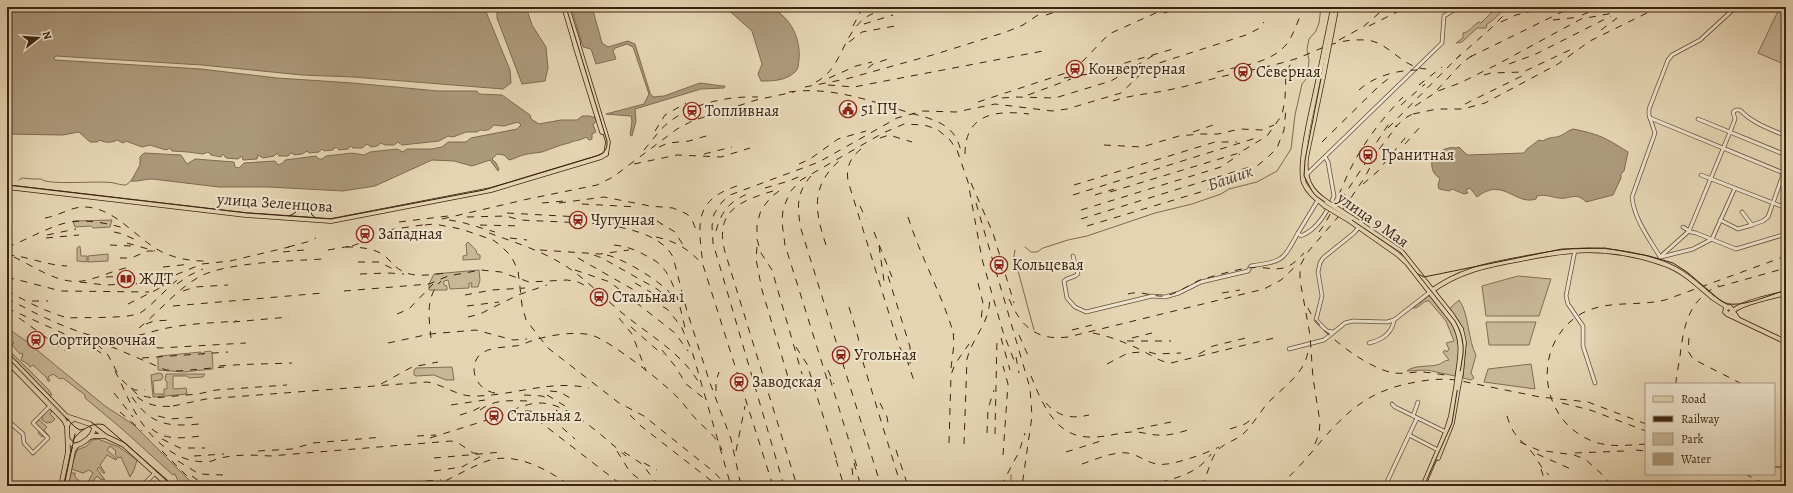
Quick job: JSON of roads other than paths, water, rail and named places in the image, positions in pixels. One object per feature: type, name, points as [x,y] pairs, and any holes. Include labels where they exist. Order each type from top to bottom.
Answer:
[{"type":"main road","points":[[564,7],[577,44]]},
{"type":"main road","points":[[567,7],[577,44]]},
{"type":"main road","name":"улица 9 Мая","points":[[1326,204],[1313,192],[1306,175],[1305,164],[1333,14],[1333,7]]},
{"type":"main road","name":"улица 9 Мая","points":[[1333,14],[1336,7]]},
{"type":"main road","name":"улица Зеленцова","points":[[7,187],[246,216],[331,221],[491,190],[601,157],[606,154],[606,143],[577,44]]},
{"type":"main road","name":"улица 9 Мая","points":[[1321,77],[1302,170],[1307,188],[1318,200],[1351,219],[1402,252],[1458,330],[1461,349],[1460,373],[1451,416],[1440,451]]},
{"type":"main road","name":"улица 9 Мая","points":[[1351,219],[1359,227],[1397,254],[1407,263],[1431,291]]},
{"type":"main road","points":[[1431,291],[1454,276],[1466,271],[1512,260],[1575,250],[1612,251],[1659,259],[1678,269],[1738,319],[1786,342]]},
{"type":"main road","points":[[1728,310],[1785,294]]},
{"type":"main road","points":[[7,355],[66,416],[90,424],[105,436],[124,445],[169,486]]},
{"type":"main road","points":[[7,361],[64,420],[67,426],[68,452],[61,486]]},
{"type":"main road","name":"улица 9 Мая","points":[[1424,486],[1452,423],[1457,388]]},
{"type":"main road","points":[[67,426],[69,422],[75,419]]},
{"type":"main road","points":[[88,438],[93,432],[94,428]]},
{"type":"main road","points":[[66,486],[73,451],[77,445],[94,436],[105,436]]},
{"type":"main road","points":[[68,440],[73,445],[77,445]]},
{"type":"street","points":[[1306,175],[1442,43],[1444,16],[1459,7]]},
{"type":"street","points":[[1659,259],[1637,215],[1632,197],[1654,138],[1655,129],[1650,118],[1649,109],[1668,60],[1672,56],[1700,40],[1736,7]]},
{"type":"street","points":[[1659,259],[1686,236],[1689,231],[1724,149],[1735,119],[1733,112],[1740,110],[1762,126],[1786,136]]},
{"type":"street","points":[[1650,118],[1785,174]]},
{"type":"street","points":[[1698,119],[1786,155]]},
{"type":"street","points":[[1298,233],[1301,236],[1316,226],[1334,196],[1328,162],[1325,157]]},
{"type":"street","points":[[1305,164],[1309,169],[1314,168]]},
{"type":"street","points":[[1720,220],[1738,229],[1763,221],[1768,216],[1772,202],[1785,174],[1786,166]]},
{"type":"street","points":[[1701,175],[1786,208]]},
{"type":"street","points":[[1659,259],[1693,249],[1712,239],[1735,188]]},
{"type":"street","points":[[1073,256],[1078,274],[1076,276],[1066,278],[1064,281],[1067,298],[1072,305],[1086,312],[1152,296],[1165,298],[1201,282],[1248,271],[1251,266],[1267,264],[1277,261],[1285,256],[1318,200]]},
{"type":"street","points":[[1742,212],[1752,225]]},
{"type":"street","points":[[1333,332],[1327,331],[1316,320],[1322,296],[1319,267],[1323,258],[1354,233],[1359,227]]},
{"type":"street","points":[[1683,227],[1689,231],[1736,249],[1786,234]]},
{"type":"street","points":[[1575,250],[1566,296],[1568,304],[1583,326],[1584,346],[1595,383]]},
{"type":"street","points":[[1289,349],[1324,340],[1345,323],[1353,321],[1394,320],[1431,291]]},
{"type":"street","points":[[1369,344],[1378,341],[1392,331],[1394,320]]},
{"type":"street","points":[[1413,416],[1418,402]]},
{"type":"street","points":[[1392,404],[1446,432]]},
{"type":"street","points":[[7,420],[23,434],[24,443],[33,453],[48,438],[33,424],[50,406]]},
{"type":"street","points":[[1385,486],[1417,418]]},
{"type":"street","points":[[1409,436],[1440,451]]},
{"type":"street","points":[[142,486],[155,473]]},
{"type":"water","points":[[7,7],[484,7],[510,70],[511,83],[503,89],[353,77],[302,75],[202,65],[56,56],[54,58],[55,60],[201,69],[277,78],[438,91],[477,91],[479,94],[502,95],[530,115],[531,119],[539,124],[561,120],[577,120],[582,116],[596,118],[597,120],[593,125],[596,132],[592,134],[592,139],[589,140],[586,137],[542,152],[524,155],[509,160],[504,155],[497,154],[492,159],[499,169],[498,171],[490,160],[472,166],[454,161],[432,160],[375,186],[343,191],[268,187],[219,187],[152,179],[131,181],[140,165],[140,157],[144,153],[181,155],[187,164],[195,159],[234,162],[235,167],[239,168],[244,163],[275,161],[278,165],[283,163],[285,160],[316,156],[319,159],[322,159],[326,156],[352,153],[364,155],[370,152],[397,149],[403,152],[407,149],[432,149],[442,147],[448,142],[466,142],[471,138],[517,129],[521,125],[518,122],[504,126],[494,125],[488,130],[466,132],[453,137],[448,136],[439,141],[402,145],[398,142],[394,145],[385,145],[381,143],[377,146],[371,147],[367,144],[362,148],[353,148],[351,146],[348,149],[339,150],[336,147],[333,150],[324,151],[322,149],[319,152],[309,153],[307,151],[302,154],[295,155],[291,153],[288,156],[279,156],[277,153],[274,156],[263,158],[258,155],[257,159],[243,160],[242,156],[238,159],[226,158],[223,154],[221,157],[211,155],[208,152],[203,154],[172,151],[170,148],[166,150],[150,145],[142,147],[126,141],[123,143],[117,140],[111,142],[104,142],[100,140],[97,142],[90,142],[79,132],[62,135],[7,134]]},
{"type":"water","points":[[505,7],[526,7],[532,25],[546,47],[548,68],[545,81],[522,84],[497,18],[497,10]]},
{"type":"water","points":[[571,7],[592,7],[602,43],[608,47],[628,41],[635,44],[650,93],[653,97],[664,96],[700,83],[725,86],[724,88],[701,89],[635,109],[636,121],[632,136],[630,135],[632,121],[631,116],[606,114],[644,104],[649,94],[633,47],[627,44],[615,48],[613,51],[616,59],[596,64],[591,49],[583,47]]},
{"type":"water","points":[[725,7],[767,7],[778,12],[784,17],[793,30],[798,44],[799,60],[796,71],[783,79],[761,81],[758,74],[762,64],[752,31]]},
{"type":"water","points":[[1573,129],[1602,137],[1628,152],[1624,171],[1621,174],[1621,178],[1613,195],[1586,202],[1576,196],[1563,198],[1543,195],[1537,196],[1536,199],[1529,200],[1522,199],[1502,190],[1494,189],[1486,191],[1477,197],[1470,188],[1466,190],[1468,193],[1464,194],[1452,189],[1450,191],[1439,189],[1438,185],[1440,178],[1433,170],[1432,157],[1443,150],[1459,147],[1468,155],[1524,153],[1539,140],[1543,141],[1560,136]]},
{"type":"waterway","name":"Башик","points":[[1025,247],[1031,252],[1037,252],[1043,248],[1087,236],[1155,213],[1192,204],[1221,194],[1229,189],[1257,182],[1277,171],[1291,149],[1295,115],[1302,84],[1307,78],[1309,61],[1307,49],[1309,39],[1316,31],[1319,23],[1321,7]]},
{"type":"waterway","points":[[19,180],[22,178],[41,179],[63,183],[107,182],[121,185],[126,185],[131,181]]},
{"type":"waterway","name":"Башик","points":[[1015,250],[1014,256],[1034,330]]},
{"type":"waterway","name":"Башик","points":[[1011,475],[1011,486]]},
{"type":"tram line","points":[[7,185],[247,213],[331,219],[484,190],[594,157],[605,151],[607,141],[566,7]]},
{"type":"tram line","points":[[1335,7],[1305,160],[1304,176],[1316,196],[1401,253],[1455,321],[1462,341],[1463,354],[1452,423],[1424,486]]},
{"type":"tram line","points":[[289,216],[295,213],[299,204],[305,203],[309,205],[312,215],[316,218]]},
{"type":"tram line","points":[[1418,274],[1424,277],[1562,249],[1605,248],[1649,256],[1673,263],[1687,272],[1721,301],[1727,304],[1753,301],[1786,290]]},
{"type":"tram line","points":[[7,357],[75,427],[80,430],[84,429]]},
{"type":"tram line","points":[[73,440],[79,433],[95,424],[104,425],[174,486]]},
{"type":"tram line","points":[[64,486],[75,434]]},
{"type":"railway","points":[[853,26],[863,7]]},
{"type":"railway","points":[[816,82],[825,76],[837,61],[851,33],[857,25],[872,14],[894,7]]},
{"type":"railway","points":[[1046,15],[1071,7]]},
{"type":"railway","points":[[978,102],[1069,72],[1080,64],[1109,34],[1169,7]]},
{"type":"railway","points":[[1217,72],[1247,65],[1275,55],[1289,41],[1304,7]]},
{"type":"railway","points":[[1339,40],[1363,27],[1386,7]]},
{"type":"railway","points":[[1369,26],[1407,7]]},
{"type":"railway","points":[[1456,59],[1489,30],[1512,7]]},
{"type":"railway","points":[[1501,22],[1516,15],[1548,7]]},
{"type":"railway","points":[[1470,57],[1572,7]]},
{"type":"railway","points":[[1582,15],[1601,7]]},
{"type":"railway","points":[[1415,106],[1438,91],[1460,83],[1498,64],[1581,19],[1608,14],[1622,7]]},
{"type":"railway","points":[[1413,114],[1437,109],[1463,109],[1485,103],[1558,64],[1590,41],[1659,7]]},
{"type":"railway","points":[[1164,13],[1179,8]]},
{"type":"railway","points":[[805,87],[846,79],[936,54],[1006,32],[1023,25],[1038,15],[1050,10]]},
{"type":"railway","points":[[864,24],[893,15]]},
{"type":"railway","points":[[1509,64],[1536,54],[1611,16]]},
{"type":"railway","points":[[1553,20],[1580,17]]},
{"type":"railway","points":[[1601,30],[1617,18]]},
{"type":"railway","points":[[784,486],[713,243],[712,226],[714,214],[722,202],[730,195],[819,162],[897,118],[923,111],[956,112],[995,104],[1052,111],[1067,109],[1121,93],[1144,71],[1156,64],[1246,35],[1258,29],[1264,22]]},
{"type":"railway","points":[[849,42],[862,32],[895,26]]},
{"type":"railway","points":[[1113,101],[1179,88],[1277,64],[1296,59],[1343,41],[1366,40],[1374,42],[1382,45],[1410,64],[1418,68],[1427,69]]},
{"type":"railway","points":[[1484,75],[1491,73],[1523,72],[1574,48]]},
{"type":"railway","points":[[1084,75],[1173,49]]},
{"type":"railway","points":[[828,85],[854,87],[1043,51]]},
{"type":"railway","points":[[1437,90],[1462,63],[1474,54]]},
{"type":"railway","points":[[1002,98],[1055,98],[1111,81],[1154,55]]},
{"type":"railway","points":[[1388,128],[1460,55]]},
{"type":"railway","points":[[868,68],[873,64],[888,59]]},
{"type":"railway","points":[[1110,192],[1239,153],[1267,136],[1282,115],[1285,99],[1286,73],[1290,65],[1296,60]]},
{"type":"railway","points":[[829,78],[856,66],[872,62]]},
{"type":"railway","points":[[1419,85],[1442,67]]},
{"type":"railway","points":[[1359,90],[1372,81],[1386,75],[1402,71],[1418,70]]},
{"type":"railway","points":[[1064,78],[1088,74]]},
{"type":"railway","points":[[1465,104],[1526,74]]},
{"type":"railway","points":[[1322,142],[1379,86],[1393,75]]},
{"type":"railway","points":[[1028,95],[1071,79]]},
{"type":"railway","points":[[1401,105],[1425,84]]},
{"type":"railway","points":[[789,92],[820,91],[851,96],[937,121],[951,131],[957,140],[961,151]]},
{"type":"railway","points":[[442,219],[597,185],[613,177],[677,129],[692,121],[756,100],[794,92]]},
{"type":"railway","points":[[644,150],[665,126],[688,110],[711,102],[735,98],[758,97]]},
{"type":"railway","points":[[1319,232],[1332,210],[1354,162],[1366,142],[1380,123],[1403,97]]},
{"type":"railway","points":[[655,131],[665,115],[686,103]]},
{"type":"railway","points":[[1087,226],[1204,191],[1243,177],[1277,148],[1284,130],[1286,109]]},
{"type":"railway","points":[[1395,127],[1407,117],[1418,111]]},
{"type":"railway","points":[[965,154],[966,140],[970,130],[977,122],[985,117],[995,114],[1029,114]]},
{"type":"railway","points":[[1369,154],[1390,122]]},
{"type":"railway","points":[[827,379],[785,245],[782,222],[783,209],[790,192],[801,180],[883,133],[904,124],[924,125],[937,129],[950,140],[957,150],[968,182],[982,259],[1003,332],[1015,363]]},
{"type":"railway","points":[[1193,132],[1216,124]]},
{"type":"railway","points":[[1104,145],[1142,147],[1179,136],[1218,134],[1240,129],[1262,130],[1274,125]]},
{"type":"railway","points":[[1315,444],[1319,434],[1320,422],[1313,378],[1310,335],[1300,280],[1300,266],[1307,253],[1338,217],[1365,177],[1380,148],[1397,126]]},
{"type":"railway","points":[[1405,144],[1420,127]]},
{"type":"railway","points":[[799,164],[810,159],[838,139],[866,131]]},
{"type":"railway","points":[[659,147],[668,143],[689,141],[713,134]]},
{"type":"railway","points":[[880,138],[889,135],[912,142]]},
{"type":"railway","points":[[1363,184],[1377,172],[1406,137]]},
{"type":"railway","points":[[1073,195],[1256,138]]},
{"type":"railway","points":[[1074,185],[1215,142],[1237,142]]},
{"type":"railway","points":[[704,154],[732,147]]},
{"type":"railway","points":[[634,164],[677,155],[721,157],[750,148]]},
{"type":"railway","points":[[861,149],[854,156],[848,167],[848,181],[899,346],[907,360],[914,381]]},
{"type":"railway","points":[[1341,200],[1374,150]]},
{"type":"railway","points":[[1081,210],[1221,167],[1240,154]]},
{"type":"railway","points":[[826,245],[819,222],[819,190],[823,180],[839,161]]},
{"type":"railway","points":[[1081,219],[1253,166]]},
{"type":"railway","points":[[765,188],[803,175]]},
{"type":"railway","points":[[811,176],[806,182],[800,195],[798,207],[801,229],[881,486]]},
{"type":"railway","points":[[971,183],[993,233],[1014,303]]},
{"type":"railway","points":[[737,186],[722,192],[712,199],[705,208],[701,217],[700,239],[703,265],[773,486]]},
{"type":"railway","points":[[1095,195],[1114,189]]},
{"type":"railway","points":[[773,191],[750,199],[732,210],[723,227],[723,238],[725,252],[797,486]]},
{"type":"railway","points":[[779,191],[771,197],[761,210],[757,224],[757,239],[761,253],[772,270],[802,374]]},
{"type":"railway","points":[[716,231],[718,224],[728,207],[737,199],[750,193]]},
{"type":"railway","points":[[559,203],[604,197],[650,206],[673,208],[687,214],[692,220],[697,232]]},
{"type":"railway","points":[[542,203],[564,201]]},
{"type":"railway","points":[[976,203],[1030,388],[1032,416],[1022,486]]},
{"type":"railway","points":[[582,204],[638,207]]},
{"type":"railway","points":[[860,206],[866,219]]},
{"type":"railway","points":[[45,218],[81,207],[97,209],[117,219],[162,252],[182,259],[204,261]]},
{"type":"railway","points":[[507,213],[653,221]]},
{"type":"railway","points":[[399,222],[448,216]]},
{"type":"railway","points":[[467,217],[506,216],[520,220],[605,224],[626,223]]},
{"type":"railway","points":[[908,217],[944,305],[954,335]]},
{"type":"railway","points":[[449,220],[495,232]]},
{"type":"railway","points":[[7,247],[64,223],[90,221],[124,228]]},
{"type":"railway","points":[[657,221],[675,232],[683,245]]},
{"type":"railway","points":[[647,222],[662,224]]},
{"type":"railway","points":[[388,230],[429,224]]},
{"type":"railway","points":[[425,225],[434,224],[461,229],[493,240],[500,245],[511,256],[518,270],[522,305],[526,320],[548,348],[619,403],[644,416],[714,472],[727,486]]},
{"type":"railway","points":[[605,224],[633,231],[652,238],[668,249],[673,257],[687,311],[710,383],[731,439],[741,486]]},
{"type":"railway","points":[[480,225],[522,226]]},
{"type":"railway","points":[[47,235],[76,229]]},
{"type":"railway","points":[[114,232],[123,234],[138,241]]},
{"type":"railway","points":[[874,232],[892,277]]},
{"type":"railway","points":[[489,233],[543,254],[559,262],[577,274],[678,357],[695,376],[701,387]]},
{"type":"railway","points":[[352,246],[371,239],[397,234]]},
{"type":"railway","points":[[46,238],[79,235]]},
{"type":"railway","points":[[656,237],[670,241],[682,247],[703,265]]},
{"type":"railway","points":[[288,247],[316,238]]},
{"type":"railway","points":[[510,238],[527,240]]},
{"type":"railway","points":[[127,243],[155,251]]},
{"type":"railway","points":[[110,245],[132,246]]},
{"type":"railway","points":[[614,245],[626,247],[636,251],[654,260],[661,266],[671,280],[685,328]]},
{"type":"railway","points":[[328,250],[351,246]]},
{"type":"railway","points":[[879,246],[884,281]]},
{"type":"railway","points":[[80,282],[105,285],[156,283],[202,264],[230,261],[289,247]]},
{"type":"railway","points":[[346,247],[362,248],[378,252],[399,269],[409,274],[426,275],[447,273]]},
{"type":"railway","points":[[757,247],[756,259],[762,290],[788,377]]},
{"type":"railway","points":[[283,252],[304,250]]},
{"type":"railway","points":[[540,250],[600,254],[629,250]]},
{"type":"railway","points":[[120,258],[131,258],[148,251],[153,251]]},
{"type":"railway","points":[[1128,294],[1137,293],[1160,296],[1169,295],[1203,279],[1232,271],[1248,268],[1283,268],[1296,261],[1304,253]]},
{"type":"railway","points":[[7,255],[67,266]]},
{"type":"railway","points":[[594,255],[657,289],[671,300]]},
{"type":"railway","points":[[607,255],[623,261],[641,271],[659,283],[671,294]]},
{"type":"railway","points":[[1645,444],[1619,446],[1606,445],[1592,441],[1574,431],[1561,417],[1552,400],[1548,382],[1548,363],[1553,345],[1564,328],[1579,315],[1589,310],[1610,305],[1665,300],[1786,256]]},
{"type":"railway","points":[[14,257],[40,271],[68,281],[87,280],[131,267]]},
{"type":"railway","points":[[578,258],[667,309],[681,326],[692,351],[731,486]]},
{"type":"railway","points":[[139,328],[183,288],[199,277],[211,272],[225,268],[259,263],[323,259]]},
{"type":"railway","points":[[358,262],[379,262],[393,269]]},
{"type":"railway","points":[[163,267],[191,264]]},
{"type":"railway","points":[[1009,299],[1019,317],[1031,330],[1047,337],[1068,337],[1264,289],[1281,280],[1298,264]]},
{"type":"railway","points":[[1718,287],[1786,268]]},
{"type":"railway","points":[[177,284],[190,275],[203,269]]},
{"type":"railway","points":[[344,291],[429,284],[448,276],[481,270],[501,272],[529,282],[567,280],[578,282],[586,286]]},
{"type":"railway","points":[[575,270],[610,282],[675,333],[688,351]]},
{"type":"railway","points":[[360,274],[404,274]]},
{"type":"railway","points":[[106,277],[130,276]]},
{"type":"railway","points":[[888,276],[910,347],[910,366]]},
{"type":"railway","points":[[7,277],[61,291],[149,292]]},
{"type":"railway","points":[[7,290],[37,306],[68,318],[116,317],[140,313],[180,278]]},
{"type":"railway","points":[[431,338],[429,315],[430,301],[432,294],[441,281]]},
{"type":"railway","points":[[635,283],[666,301]]},
{"type":"railway","points":[[978,283],[983,303],[981,320]]},
{"type":"railway","points":[[397,314],[409,309],[433,284]]},
{"type":"railway","points":[[128,304],[166,285]]},
{"type":"railway","points":[[183,291],[195,287],[228,285]]},
{"type":"railway","points":[[468,317],[480,314],[518,295],[547,285]]},
{"type":"railway","points":[[1676,383],[1683,334],[1689,314],[1700,298],[1719,285]]},
{"type":"railway","points":[[465,295],[492,290],[525,288]]},
{"type":"railway","points":[[1222,293],[1240,290]]},
{"type":"railway","points":[[173,306],[323,293]]},
{"type":"railway","points":[[964,444],[967,359],[988,312],[989,295]]},
{"type":"railway","points":[[7,298],[29,310],[70,328],[108,339],[132,337],[165,328],[237,321]]},
{"type":"railway","points":[[32,301],[48,301]]},
{"type":"railway","points":[[467,306],[499,302]]},
{"type":"railway","points":[[849,307],[858,337],[862,359],[901,486]]},
{"type":"railway","points":[[7,308],[89,345],[101,353]]},
{"type":"railway","points":[[1308,308],[1322,328],[1333,338],[1345,348],[1371,365],[1394,373],[1424,372],[1445,375]]},
{"type":"railway","points":[[233,322],[289,317]]},
{"type":"railway","points":[[19,318],[65,351]]},
{"type":"railway","points":[[619,318],[632,334],[646,371]]},
{"type":"railway","points":[[146,324],[154,321],[172,320]]},
{"type":"railway","points":[[1072,330],[1092,325]]},
{"type":"railway","points":[[631,327],[663,355]]},
{"type":"railway","points":[[388,343],[430,334],[476,330],[513,340],[527,339]]},
{"type":"railway","points":[[951,368],[954,344],[953,330]]},
{"type":"railway","points":[[495,393],[483,388],[476,378],[474,370],[475,362],[482,353],[494,348],[519,345],[555,335],[577,333],[591,335],[599,338],[623,353],[663,384],[713,436],[722,450]]},
{"type":"railway","points":[[1093,333],[1122,342],[1171,363],[1274,338]]},
{"type":"railway","points":[[1132,338],[1152,333]]},
{"type":"railway","points":[[1019,335],[1030,360]]},
{"type":"railway","points":[[1199,354],[1213,346],[1250,337]]},
{"type":"railway","points":[[995,434],[997,338]]},
{"type":"railway","points":[[1001,338],[1010,370]]},
{"type":"railway","points":[[1689,338],[1688,351],[1693,359],[1740,383]]},
{"type":"railway","points":[[98,341],[166,370],[178,371],[224,367]]},
{"type":"railway","points":[[1127,341],[1171,341]]},
{"type":"railway","points":[[115,342],[160,348],[246,343]]},
{"type":"railway","points":[[97,344],[108,355],[118,374]]},
{"type":"railway","points":[[949,443],[951,375],[955,364],[969,344]]},
{"type":"railway","points":[[796,347],[807,364],[838,464]]},
{"type":"railway","points":[[662,350],[675,366],[686,384],[706,400]]},
{"type":"railway","points":[[1200,486],[1217,451],[1246,431],[1266,405],[1298,374],[1306,359],[1308,350]]},
{"type":"railway","points":[[142,358],[228,352]]},
{"type":"railway","points":[[1107,364],[1128,353],[1142,352]]},
{"type":"railway","points":[[1149,352],[1156,354],[1181,353]]},
{"type":"railway","points":[[1016,357],[1019,373]]},
{"type":"railway","points":[[381,384],[412,367],[438,362]]},
{"type":"railway","points":[[219,366],[292,363]]},
{"type":"railway","points":[[1003,366],[1008,384],[1003,455]]},
{"type":"railway","points":[[828,370],[834,384]]},
{"type":"railway","points":[[115,371],[135,412],[152,436],[169,451],[190,460],[201,462],[233,456],[270,456],[451,441],[457,442],[473,453],[483,454]]},
{"type":"railway","points":[[716,391],[716,381],[719,372]]},
{"type":"railway","points":[[1031,376],[1040,397],[1051,416],[1067,431],[1077,435],[1094,437],[1134,432],[1166,435],[1188,430]]},
{"type":"railway","points":[[830,379],[857,467]]},
{"type":"railway","points":[[1279,486],[1351,410],[1387,389],[1422,381],[1450,379],[1540,397],[1588,402],[1645,424]]},
{"type":"railway","points":[[122,380],[138,395],[153,398],[198,394],[216,390],[287,385]]},
{"type":"railway","points":[[173,406],[206,399],[427,382],[459,394],[471,396],[486,396],[545,387],[574,386],[589,388]]},
{"type":"railway","points":[[131,388],[135,390],[145,390]]},
{"type":"railway","points":[[987,433],[988,409],[994,390]]},
{"type":"railway","points":[[550,391],[560,392],[570,398]]},
{"type":"railway","points":[[114,393],[133,417]]},
{"type":"railway","points":[[524,395],[542,396],[551,400]]},
{"type":"railway","points":[[547,395],[565,406]]},
{"type":"railway","points":[[132,397],[153,419],[178,425],[199,424]]},
{"type":"railway","points":[[137,397],[151,405],[177,406]]},
{"type":"railway","points":[[451,405],[485,400]]},
{"type":"railway","points":[[480,410],[486,406],[498,402],[532,401]]},
{"type":"railway","points":[[512,410],[529,404],[539,403],[550,404],[562,408],[585,422],[626,456]]},
{"type":"railway","points":[[880,403],[887,417],[889,429]]},
{"type":"railway","points":[[1046,403],[1055,411],[1066,416],[1077,417],[1089,415]]},
{"type":"railway","points":[[1562,403],[1590,410],[1645,431]]},
{"type":"railway","points":[[460,415],[473,411],[484,405]]},
{"type":"railway","points":[[736,451],[745,406]]},
{"type":"railway","points":[[556,410],[568,420]]},
{"type":"railway","points":[[525,411],[540,413],[547,416],[575,439]]},
{"type":"railway","points":[[120,412],[142,431]]},
{"type":"railway","points":[[430,438],[507,414],[527,414],[535,418],[623,486]]},
{"type":"railway","points":[[630,415],[641,426],[718,486]]},
{"type":"railway","points":[[158,416],[170,419],[198,417]]},
{"type":"railway","points":[[1507,416],[1515,434],[1534,455],[1542,468],[1549,475]]},
{"type":"railway","points":[[1230,429],[1245,424],[1252,419]]},
{"type":"railway","points":[[1137,429],[1171,422]]},
{"type":"railway","points":[[152,429],[157,433],[175,438],[201,436]]},
{"type":"railway","points":[[1001,486],[1019,452],[1025,433]]},
{"type":"railway","points":[[417,436],[436,435]]},
{"type":"railway","points":[[258,451],[292,449],[313,443],[383,437]]},
{"type":"railway","points":[[162,439],[180,448],[205,448]]},
{"type":"railway","points":[[1066,452],[1104,440]]},
{"type":"railway","points":[[1520,442],[1538,450],[1574,455],[1585,459],[1606,478],[1610,486]]},
{"type":"railway","points":[[1082,464],[1101,457],[1120,453],[1135,455],[1152,463],[1163,464],[1179,462],[1219,447]]},
{"type":"railway","points":[[896,450],[908,486]]},
{"type":"railway","points":[[1636,450],[1645,451]]},
{"type":"railway","points":[[162,451],[197,486]]},
{"type":"railway","points":[[617,451],[630,472],[648,486]]},
{"type":"railway","points":[[1575,453],[1625,451]]},
{"type":"railway","points":[[434,458],[502,452]]},
{"type":"railway","points":[[624,452],[642,464],[655,481],[662,486]]},
{"type":"railway","points":[[194,456],[224,454]]},
{"type":"railway","points":[[1147,486],[1182,476],[1198,467],[1211,454]]},
{"type":"railway","points":[[1537,454],[1573,470]]},
{"type":"railway","points":[[434,471],[462,467],[483,455]]},
{"type":"railway","points":[[433,486],[487,461],[509,458],[520,460],[542,468],[570,486]]},
{"type":"railway","points":[[836,460],[844,486]]},
{"type":"railway","points":[[178,461],[199,474],[223,475]]},
{"type":"railway","points":[[644,463],[657,470]]},
{"type":"railway","points":[[854,463],[861,486]]},
{"type":"railway","points":[[1775,467],[1786,467]]},
{"type":"railway","points":[[852,468],[854,486]]},
{"type":"railway","points":[[1541,469],[1543,475],[1543,486]]},
{"type":"railway","points":[[1747,475],[1769,486]]},
{"type":"railway","points":[[192,476],[200,482],[216,483]]},
{"type":"railway","points":[[426,481],[441,480]]},
{"type":"place","name":"Конвертерная","points":[[1075,69]]},
{"type":"place","name":"Северная","points":[[1243,72]]},
{"type":"place","name":"51 ПЧ","points":[[848,109]]},
{"type":"place","name":"Топливная","points":[[692,111]]},
{"type":"place","name":"Гранитная","points":[[1368,155]]},
{"type":"place","name":"Чугунная","points":[[578,220]]},
{"type":"place","name":"Западная","points":[[365,234]]},
{"type":"place","name":"Кольцевая","points":[[999,265]]},
{"type":"place","name":"ЖДТ","points":[[126,279]]},
{"type":"place","name":"Стальная 1","points":[[599,297]]},
{"type":"place","name":"Сортировочная","points":[[36,340]]},
{"type":"place","name":"Угольная","points":[[841,355]]},
{"type":"place","name":"Заводская","points":[[739,382]]},
{"type":"place","name":"Стальная 2","points":[[494,416]]}]
